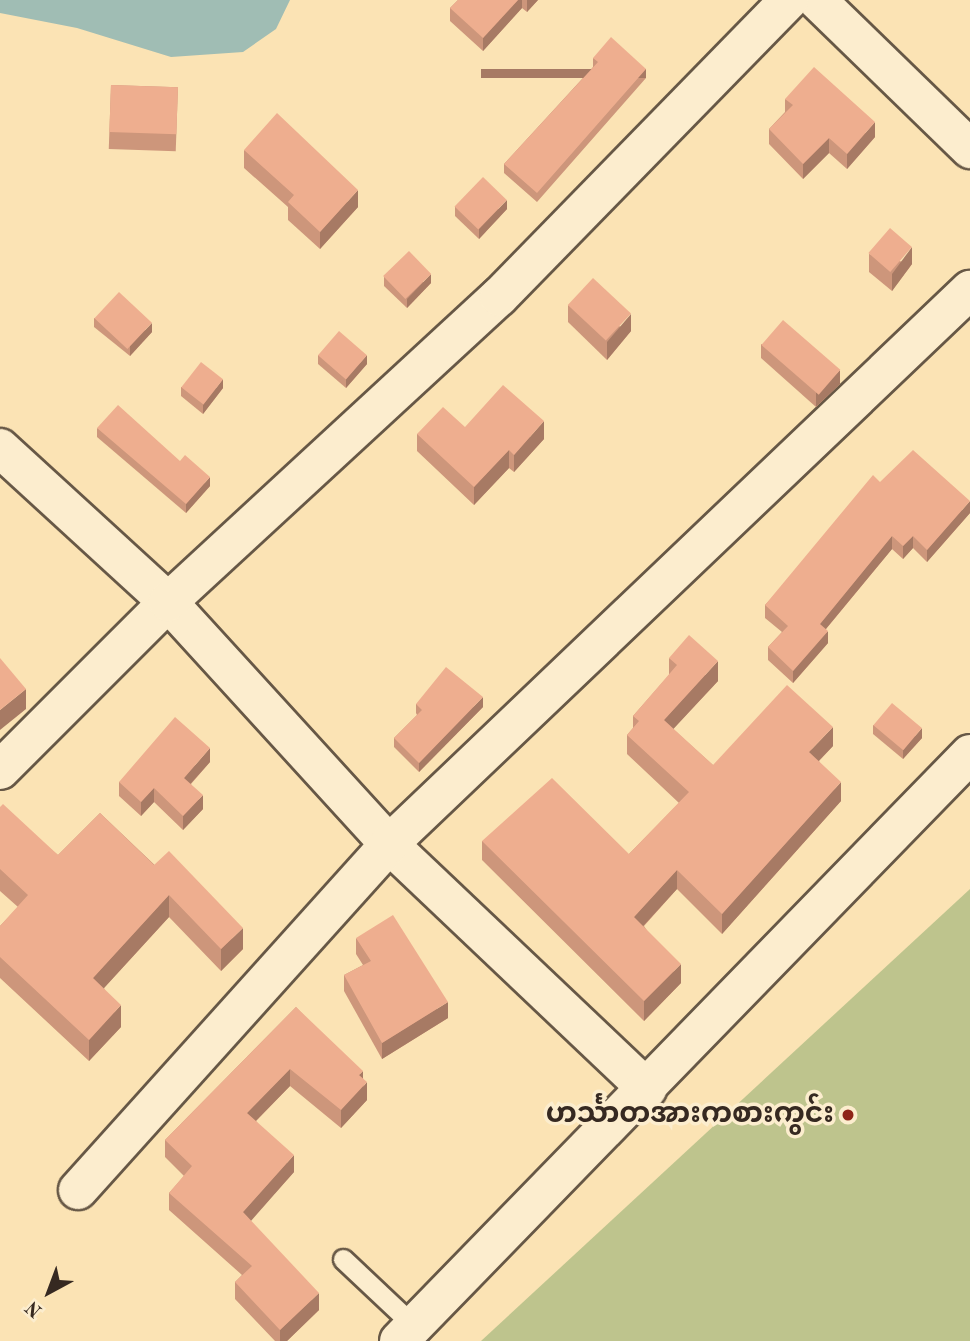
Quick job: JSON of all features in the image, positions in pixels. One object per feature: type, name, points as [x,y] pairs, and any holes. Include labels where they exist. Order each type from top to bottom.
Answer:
[{"type":"street","points":[[0,770],[168,602],[499,297],[789,0]]},
{"type":"street","points":[[817,0],[970,149]]},
{"type":"street","points":[[78,1190],[389,845],[970,290]]},
{"type":"street","points":[[0,448],[168,602],[389,845],[647,1089]]},
{"type":"street","points":[[406,1333],[647,1089],[970,754]]},
{"type":"lane","points":[[343,1259],[406,1333]]},
{"type":"green space","name":"ဟင်္သာတအားကစားကွင်း","points":[[970,889],[970,1341],[481,1341]]},
{"type":"water","points":[[0,0],[290,0],[276,29],[243,52],[171,57],[77,28],[0,13]]},
{"type":"building","points":[[458,0],[518,0],[483,38],[450,8]]},
{"type":"building","points":[[611,37],[646,69],[537,193],[504,164],[598,62],[593,58]]},
{"type":"building","points":[[814,67],[875,122],[847,154],[829,138],[803,164],[769,129],[793,105],[785,99]]},
{"type":"building","points":[[111,85],[178,87],[176,134],[109,132]]},
{"type":"building","points":[[277,113],[358,190],[320,232],[288,202],[294,195],[244,150]]},
{"type":"building","points":[[483,177],[507,200],[478,229],[455,206]]},
{"type":"building","points":[[890,228],[912,247],[890,272],[868,253]]},
{"type":"building","points":[[409,251],[431,274],[405,299],[383,276]]},
{"type":"building","points":[[593,278],[631,313],[606,341],[568,305]]},
{"type":"building","points":[[119,292],[152,323],[127,349],[94,318]]},
{"type":"building","points":[[783,320],[840,370],[819,395],[761,345]]},
{"type":"building","points":[[339,331],[367,355],[346,379],[318,355]]},
{"type":"building","points":[[201,362],[223,379],[203,404],[181,387]]},
{"type":"building","points":[[503,385],[544,421],[514,455],[509,450],[474,487],[417,434],[443,407],[465,427]]},
{"type":"building","points":[[118,405],[180,461],[185,455],[210,477],[186,504],[97,428]]},
{"type":"building","points":[[913,450],[970,501],[927,550],[913,536],[903,546],[892,536],[820,624],[828,631],[793,671],[768,647],[788,626],[765,605],[873,475],[880,482]]},
{"type":"building","points":[[689,635],[718,661],[664,720],[713,765],[787,685],[833,727],[809,752],[841,782],[722,914],[677,870],[634,917],[681,964],[644,1001],[482,841],[552,778],[629,854],[689,792],[627,735],[639,721],[633,716],[677,665],[669,658]]},
{"type":"building","points":[[0,658],[26,689],[0,710]]},
{"type":"building","points":[[446,667],[483,697],[419,763],[394,738],[422,710],[416,704]]},
{"type":"building","points":[[892,703],[922,728],[903,750],[873,725]]},
{"type":"building","points":[[175,717],[210,748],[184,778],[203,795],[183,816],[154,788],[141,802],[119,782]]},
{"type":"building","points":[[3,804],[58,855],[100,813],[154,865],[169,851],[243,928],[221,949],[169,895],[93,978],[121,1005],[89,1040],[0,957],[0,926],[28,895],[0,869],[0,807]]},
{"type":"building","points":[[393,915],[448,1002],[382,1043],[344,975],[371,961],[356,938]]},
{"type":"building","points":[[296,1007],[363,1071],[359,1075],[367,1082],[341,1110],[290,1069],[247,1113],[294,1155],[243,1212],[319,1293],[280,1330],[235,1282],[252,1266],[169,1193],[192,1166],[165,1140]]},
{"type":"place","name":"ဟင်္သာတအားကစားကွင်း","points":[[848,1115]]}]
